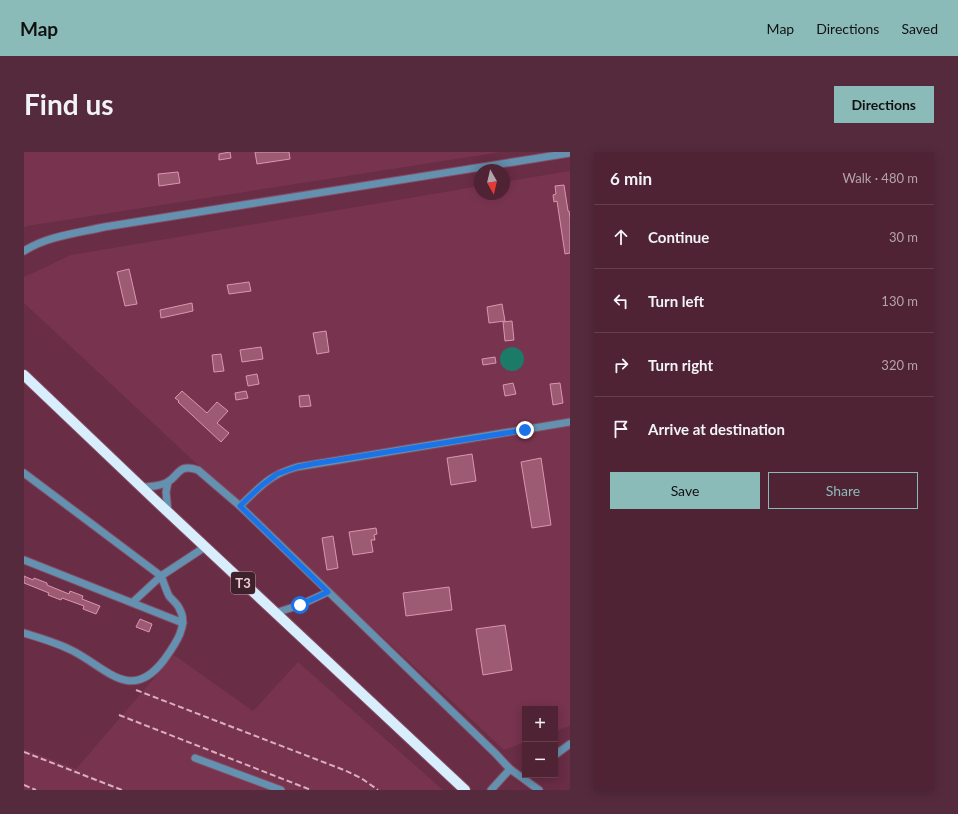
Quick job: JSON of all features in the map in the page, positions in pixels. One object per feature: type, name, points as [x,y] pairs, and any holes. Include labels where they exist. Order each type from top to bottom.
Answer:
[{"type":"highway","name":"T3","points":[[24,375],[141,487],[465,790]]},
{"type":"street","points":[[24,252],[40,243],[67,235],[104,227],[570,154]]},
{"type":"street","points":[[240,506],[268,480],[277,474],[297,467],[570,422]]},
{"type":"street","points":[[141,487],[154,486],[168,482],[179,471],[185,468],[198,470],[240,506],[510,769],[522,774]]},
{"type":"street","points":[[24,472],[161,576],[168,593],[180,609],[183,623],[180,635],[157,668],[145,678],[134,681],[117,678],[72,651],[24,633]]},
{"type":"street","points":[[168,482],[166,492],[168,512]]},
{"type":"street","points":[[133,602],[161,576],[205,547]]},
{"type":"street","points":[[24,560],[183,623]]},
{"type":"street","points":[[275,613],[300,605],[328,592]]},
{"type":"street","points":[[558,753],[570,744]]},
{"type":"street","points":[[195,758],[281,790]]},
{"type":"street","points":[[491,790],[510,769]]},
{"type":"street","points":[[529,778],[540,790]]},
{"type":"shaded area","points":[[24,152],[501,152],[27,226],[24,228]]},
{"type":"shaded area","points":[[570,171],[570,726],[558,730],[558,706],[522,706],[522,743],[504,750],[24,303],[24,277],[71,255],[474,187],[474,200],[510,200],[510,181]]},
{"type":"shaded area","points":[[512,347],[521,350],[524,359],[521,368],[512,371],[503,368],[500,359],[503,350]]},
{"type":"shaded area","points":[[174,655],[253,711],[298,662],[443,790],[24,790],[24,749],[76,769]]},
{"type":"building","points":[[230,152],[231,158],[219,160],[219,154]]},
{"type":"building","points":[[255,152],[289,152],[290,159],[257,164]]},
{"type":"building","points":[[178,172],[180,183],[159,186],[158,174]]},
{"type":"building","points":[[564,185],[570,218],[570,253],[565,254],[557,201],[554,202],[553,195],[556,194],[555,186]]},
{"type":"building","points":[[129,269],[137,304],[125,306],[117,272]]},
{"type":"building","points":[[249,282],[251,291],[229,294],[227,285]]},
{"type":"building","points":[[192,303],[193,311],[161,318],[160,310]]},
{"type":"building","points":[[502,304],[505,321],[489,323],[487,307]]},
{"type":"building","points":[[512,321],[514,340],[505,341],[503,322]]},
{"type":"building","points":[[326,331],[329,352],[317,354],[313,333]]},
{"type":"building","points":[[261,347],[263,359],[242,362],[240,350]]},
{"type":"building","points":[[221,354],[224,371],[214,372],[212,355]]},
{"type":"building","points":[[495,357],[496,363],[483,365],[482,359]]},
{"type":"building","points":[[257,374],[259,384],[248,386],[246,376]]},
{"type":"building","points":[[513,383],[516,394],[505,396],[503,385]]},
{"type":"building","points":[[560,383],[563,403],[553,405],[550,384]]},
{"type":"building","points":[[182,391],[207,413],[217,402],[228,411],[217,423],[229,433],[221,442],[178,402],[179,401],[175,398]]},
{"type":"building","points":[[246,391],[248,398],[236,400],[235,393]]},
{"type":"building","points":[[309,395],[311,406],[300,407],[299,396]]},
{"type":"building","points":[[472,454],[476,481],[451,485],[447,458]]},
{"type":"building","points":[[541,458],[551,525],[532,528],[521,462]]},
{"type":"building","points":[[376,528],[377,534],[374,535],[375,540],[371,540],[373,552],[353,555],[349,532]]},
{"type":"building","points":[[333,536],[338,568],[327,570],[322,538]]},
{"type":"building","points":[[24,576],[33,580],[34,578],[47,583],[47,585],[69,594],[70,591],[83,596],[82,599],[100,606],[96,614],[83,609],[84,606],[62,598],[61,600],[48,595],[49,593],[24,583]]},
{"type":"building","points":[[449,587],[452,610],[406,616],[403,593]]},
{"type":"building","points":[[140,619],[152,624],[149,632],[136,627]]},
{"type":"building","points":[[505,625],[512,670],[483,675],[476,629]]},
{"type":"railway","points":[[136,690],[344,770],[361,778],[378,790]]},
{"type":"railway","points":[[119,715],[311,790]]},
{"type":"railway","points":[[24,752],[122,790]]},
{"type":"railway","points":[[24,785],[36,790]]},
{"type":"route","points":[[300,605],[328,592],[240,506],[268,480],[286,470],[312,464],[525,430]]}]
